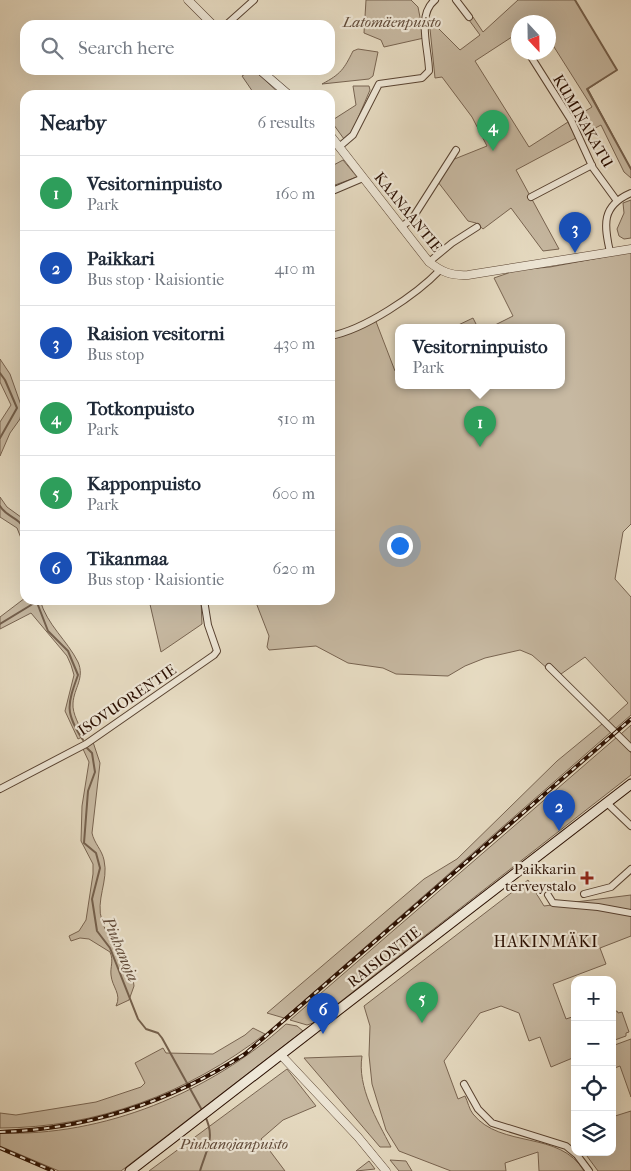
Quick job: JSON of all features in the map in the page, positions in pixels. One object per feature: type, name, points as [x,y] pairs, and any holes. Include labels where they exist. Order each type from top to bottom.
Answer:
[{"type":"main road","name":"RAISIONTIE","points":[[130,1171],[631,784]]},
{"type":"street","points":[[188,0],[208,20]]},
{"type":"street","points":[[232,20],[254,0]]},
{"type":"street","points":[[339,146],[353,135],[379,84],[422,78],[429,71],[425,17],[429,5],[435,0]]},
{"type":"street","points":[[456,0],[469,17]]},
{"type":"street","name":"KUMINAKATU","points":[[533,60],[571,120],[592,165],[617,201]]},
{"type":"street","points":[[266,75],[283,90]]},
{"type":"street","name":"KAANAANTIE","points":[[335,141],[429,262],[440,270],[452,275],[468,275],[631,249]]},
{"type":"street","points":[[401,227],[412,219],[456,150]]},
{"type":"street","points":[[531,197],[592,165]]},
{"type":"street","points":[[335,190],[363,178]]},
{"type":"street","points":[[610,252],[605,224],[610,210],[617,201],[631,193]]},
{"type":"street","points":[[429,262],[452,243],[477,227]]},
{"type":"street","points":[[335,334],[360,325],[393,306],[429,282],[440,270]]},
{"type":"street","name":"ISOVUORENTIE","points":[[0,789],[86,744],[214,655],[218,651],[208,625],[205,605]]},
{"type":"street","points":[[549,667],[631,748]]},
{"type":"street","points":[[607,802],[631,826]]},
{"type":"street","points":[[584,894],[611,887],[631,869]]},
{"type":"street","points":[[548,895],[553,902],[631,913]]},
{"type":"street","points":[[281,1055],[358,1136],[386,1171]]},
{"type":"street","points":[[464,1084],[478,1109],[492,1123],[566,1146],[577,1155],[589,1171]]},
{"type":"green space","name":"Latomäenpuisto","points":[[366,0],[411,0],[418,7],[424,38],[384,47],[381,40],[364,33]]},
{"type":"green space","points":[[518,0],[575,0],[617,70],[588,89],[631,169],[631,178],[624,172],[601,125],[582,135],[574,118],[592,107],[556,50],[556,15],[511,15],[511,38],[475,61],[529,147],[568,122],[576,138],[516,170],[559,249],[543,251],[511,208],[483,229],[476,223],[468,221],[438,182],[447,162],[487,146],[472,117],[442,77],[435,78],[429,19],[460,50],[480,35],[469,20],[473,17],[483,32]]},
{"type":"green space","points":[[358,49],[378,52],[373,76],[369,79],[322,84],[338,74],[353,51]]},
{"type":"green space","points":[[259,75],[276,90],[252,90],[242,76]]},
{"type":"green space","points":[[353,86],[369,86],[370,90],[352,132],[344,139],[335,127],[335,118],[356,105]]},
{"type":"green space","points":[[343,160],[357,177],[335,185],[335,164]]},
{"type":"green space","points":[[631,200],[631,238],[624,239],[619,236],[617,229],[624,213],[623,203]]},
{"type":"green space","points":[[631,252],[631,524],[623,532],[615,579],[631,597],[631,715],[615,729],[607,722],[628,703],[585,657],[561,674],[552,665],[548,669],[532,655],[520,650],[485,658],[465,666],[448,676],[396,674],[383,668],[348,663],[316,646],[269,650],[267,647],[269,636],[257,605],[335,605],[335,336],[375,319],[395,371],[395,389],[565,389],[565,324],[497,324],[513,316],[494,278],[517,270],[550,267]]},
{"type":"green space","points":[[473,318],[476,324],[460,324]]},
{"type":"green space","points":[[0,359],[10,374],[20,402],[20,419],[10,433],[0,456],[0,422],[11,405],[0,382]]},
{"type":"green space","points":[[0,497],[7,507],[20,516],[20,536],[17,528],[0,517]]},
{"type":"green space","points":[[20,602],[20,605],[42,605],[47,617],[78,662],[80,668],[73,707],[84,736],[78,739],[65,711],[74,675],[67,656],[31,613],[0,629],[0,617]]},
{"type":"green space","points":[[150,605],[201,605],[202,624],[161,652]]},
{"type":"green space","points":[[602,724],[611,732],[284,1018],[267,1013],[424,879],[457,859],[557,761]]},
{"type":"green space","points":[[631,725],[631,744],[621,734]]},
{"type":"green space","points":[[617,737],[631,753],[631,775],[313,1023],[307,1025],[290,1020]]},
{"type":"green space","points":[[93,742],[100,763],[92,833],[103,856],[105,868],[100,913],[105,929],[129,969],[134,986],[129,1000],[116,1006],[118,998],[111,975],[112,958],[110,952],[89,939],[80,938],[71,941],[69,936],[79,931],[86,920],[93,874],[93,864],[81,841],[82,806],[89,762],[83,749]]},
{"type":"green space","points":[[528,880],[544,906],[631,895],[631,936],[600,948],[606,964],[553,984],[566,1019],[571,1017],[571,1059],[551,1067],[540,1037],[529,1041],[519,1013],[501,1006],[480,1013],[444,1061],[458,1099],[465,1096],[473,1114],[485,1125],[514,1137],[546,1144],[560,1150],[573,1158],[584,1171],[539,1171],[538,1152],[505,1163],[506,1171],[451,1171],[399,1151],[386,1130],[372,1084],[369,1055],[370,1026],[364,1006]]},
{"type":"green space","points":[[616,1011],[618,1013],[622,1012],[629,1032],[626,1033],[626,1036],[616,1040],[616,1021]]},
{"type":"green space","points":[[286,1024],[297,1026],[303,1031],[121,1171],[59,1171],[0,1146],[0,1133],[39,1132],[78,1127],[154,1106],[224,1070]]},
{"type":"green space","points":[[253,1028],[265,1034],[205,1074],[173,1090],[106,1114],[71,1122],[0,1128],[0,1113],[16,1115],[96,1102],[141,1087],[145,1083],[135,1063],[163,1048],[166,1053],[213,1054],[245,1035]]},
{"type":"green space","points":[[631,1039],[631,1097],[620,1066],[616,1068],[616,1045]]},
{"type":"green space","points":[[362,1056],[362,1080],[365,1091],[374,1115],[391,1147],[380,1147],[304,1058]]},
{"type":"green space","name":"Piuhanojanpuisto","points":[[287,1069],[316,1106],[283,1120],[261,1139],[285,1171],[149,1171]]},
{"type":"green space","points":[[631,1111],[631,1171],[598,1171],[587,1156],[616,1156],[616,1116]]},
{"type":"green space","points":[[390,1160],[406,1161],[412,1171],[399,1171]]},
{"type":"green space","points":[[369,1161],[375,1169],[356,1171]]},
{"type":"waterway","points":[[575,0],[617,70],[587,89],[631,169]]},
{"type":"waterway","name":"Piuhanoja","points":[[0,373],[17,408],[0,438]]},
{"type":"waterway","name":"Piuhanoja","points":[[0,506],[6,513],[20,522]]},
{"type":"waterway","points":[[0,624],[31,605]]},
{"type":"waterway","name":"Piuhanoja","points":[[38,605],[48,631],[68,651],[78,675],[70,702],[70,709],[73,723],[83,740]]},
{"type":"waterway","name":"Piuhanoja","points":[[87,748],[92,753],[95,772],[88,791],[84,843],[96,853],[100,868],[92,899],[97,931],[110,948],[138,1019],[146,1029],[158,1033],[162,1038],[203,1112]]},
{"type":"waterway","name":"Piuhanoja","points":[[200,1171],[210,1138],[210,1131],[205,1116]]},
{"type":"railway","points":[[0,1132],[33,1130],[65,1125],[97,1119],[128,1110],[188,1086],[245,1054],[631,719]]},
{"type":"railway","points":[[0,1148],[53,1171]]},
{"type":"place","name":"Totkonpuisto","points":[[493,151]]},
{"type":"place","name":"Raision vesitorni","points":[[575,253]]},
{"type":"place","name":"Vesitorninpuisto","points":[[480,447]]},
{"type":"place","name":"Paikkari","points":[[559,831]]},
{"type":"place","name":"Paikkarin terveystalo","points":[[587,878]]},
{"type":"place","name":"Kapponpuisto","points":[[422,1023]]},
{"type":"place","name":"Tikanmaa","points":[[323,1034]]},
{"type":"district","name":"HAKINMÄKI","points":[[546,941]]}]
